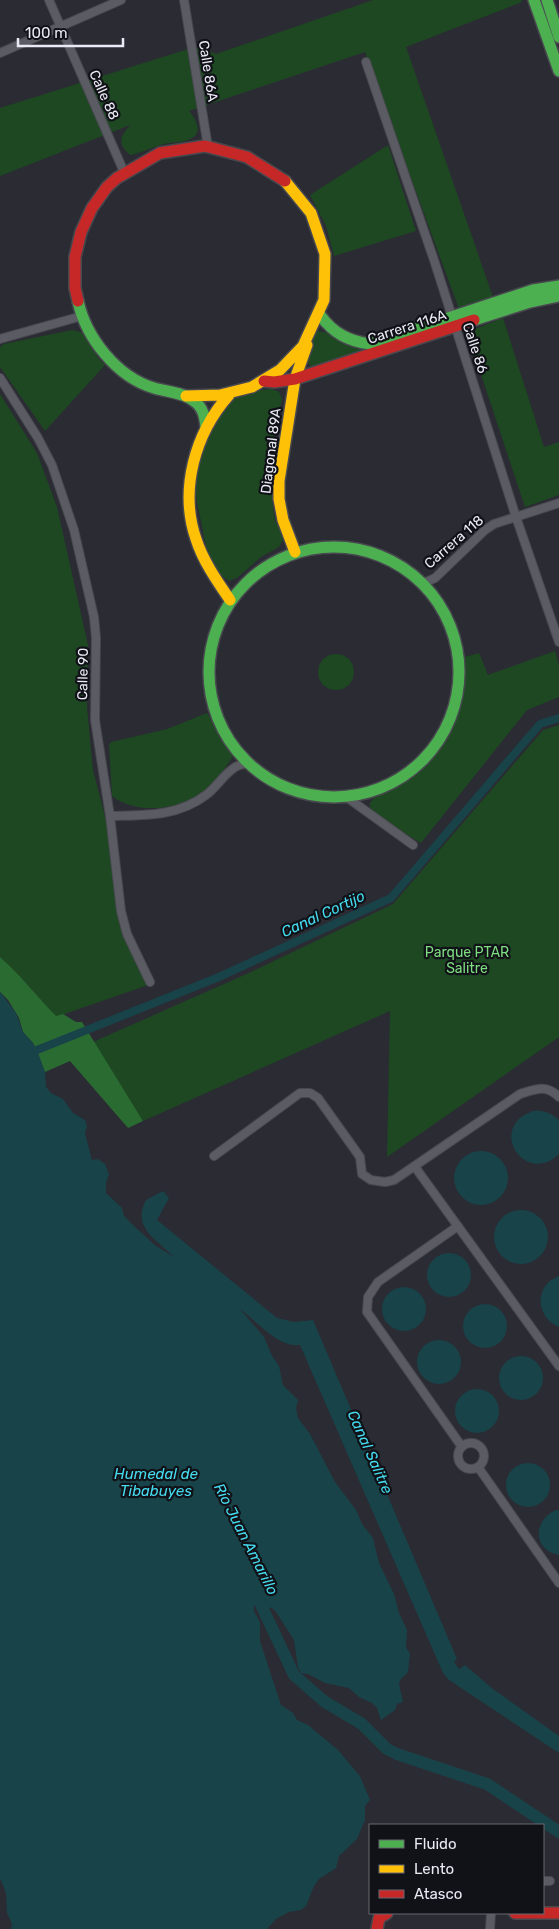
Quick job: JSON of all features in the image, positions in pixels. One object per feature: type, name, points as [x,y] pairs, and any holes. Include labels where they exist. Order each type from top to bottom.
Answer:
[{"type":"street","name":"Calle 88","points":[[49,0],[124,172]]},
{"type":"street","points":[[0,53],[121,0]]},
{"type":"street","name":"Calle 86A","points":[[184,0],[208,147]]},
{"type":"street","points":[[534,0],[559,71]]},
{"type":"street","points":[[546,0],[559,37]]},
{"type":"street","name":"Calle 86","points":[[366,62],[434,260],[516,517],[559,642]]},
{"type":"street","name":"Diagonal 89A","points":[[229,395],[215,397],[167,393],[131,377],[115,365],[96,342],[82,316],[75,285],[76,253],[84,222],[96,201],[112,182],[145,158],[190,147],[208,147],[240,153],[255,159],[276,172],[294,188],[309,209],[324,248],[325,290],[320,315],[299,351],[285,365],[264,381]]},
{"type":"street","name":"Carrera 116A","points":[[264,381],[295,379],[453,323],[532,290],[559,286]]},
{"type":"street","name":"Carrera 116A","points":[[320,315],[326,324],[337,334],[349,340],[370,344],[559,296]]},
{"type":"street","points":[[0,339],[82,316]]},
{"type":"street","name":"Diagonal 89A","points":[[295,552],[282,520],[279,481],[295,379],[310,334]]},
{"type":"street","points":[[285,365],[291,370],[295,379]]},
{"type":"street","name":"Calle 90","points":[[0,378],[38,438],[52,465],[74,530],[94,616],[96,638],[95,720],[123,918],[136,955],[150,982]]},
{"type":"street","points":[[230,600],[209,569],[195,535],[190,499],[193,462],[215,409],[229,395],[264,381]]},
{"type":"street","points":[[186,396],[202,408],[206,428]]},
{"type":"street","name":"Carrera 118","points":[[424,583],[435,578],[485,530],[494,524],[559,503]]},
{"type":"street","points":[[322,547],[350,548],[377,554],[402,566],[424,583],[441,605],[453,630],[460,658],[459,686],[453,713],[440,739],[425,758],[406,774],[387,785],[367,793],[345,796],[319,796],[293,790],[269,779],[248,763],[229,740],[216,713],[209,684],[212,645],[216,626],[230,600],[245,584],[260,571],[295,552],[322,547]]},
{"type":"street","points":[[110,816],[156,815],[182,809],[208,794],[234,768],[248,763]]},
{"type":"street","points":[[345,796],[413,846]]},
{"type":"street","points":[[214,1156],[300,1093],[310,1093],[318,1098],[360,1156],[361,1170],[365,1176],[371,1180],[385,1182],[394,1180],[416,1167],[520,1094],[540,1087],[549,1089],[559,1097]]},
{"type":"street","points":[[416,1167],[559,1366]]},
{"type":"street","points":[[458,1226],[378,1282],[368,1297],[367,1312],[462,1447]]},
{"type":"street","points":[[470,1443],[479,1446],[484,1454],[478,1467],[469,1469],[460,1464],[458,1455],[462,1447],[470,1443]]},
{"type":"street","points":[[478,1467],[559,1583]]},
{"type":"street","points":[[544,1913],[559,1913]]},
{"type":"street","points":[[490,1929],[491,1914]]},
{"type":"green space","points":[[373,0],[521,0],[522,2],[406,47],[493,297],[459,309],[365,52],[189,111],[198,126],[198,130],[193,137],[185,141],[164,144],[130,155],[123,147],[121,140],[130,125],[0,176],[0,108],[198,46],[216,54]]},
{"type":"green space","points":[[388,145],[416,231],[334,256],[326,226],[310,195]]},
{"type":"green space","points":[[503,318],[544,447],[559,442],[559,495],[525,507],[467,332]]},
{"type":"green space","points":[[72,330],[84,333],[98,358],[105,365],[45,431],[0,367],[0,347],[4,344]]},
{"type":"green space","points":[[316,331],[329,334],[353,347],[366,349],[367,353],[311,368],[306,358]]},
{"type":"green space","points":[[272,389],[279,392],[282,399],[274,435],[272,500],[275,520],[283,537],[282,542],[279,547],[261,557],[237,578],[229,581],[218,572],[206,547],[196,498],[199,465],[211,427],[224,406],[231,399],[240,395]]},
{"type":"green space","points":[[0,394],[37,453],[57,507],[88,645],[87,707],[93,770],[108,828],[119,912],[131,952],[148,985],[56,1017],[0,957]]},
{"type":"green space","points":[[555,651],[559,665],[559,697],[527,710],[421,843],[387,823],[370,808],[370,803],[374,798],[402,782],[421,768],[446,737],[453,725],[462,701],[465,657],[479,653],[488,675]]},
{"type":"green space","points":[[336,654],[343,655],[349,659],[353,665],[353,679],[349,685],[343,689],[336,690],[329,689],[323,685],[319,679],[318,672],[319,665],[323,659],[329,655]]},
{"type":"green space","points":[[207,713],[235,753],[213,785],[191,800],[178,805],[164,807],[136,807],[123,803],[112,796],[109,745],[111,742],[167,729]]},
{"type":"green space","name":"Parque PTAR Salitre","points":[[559,725],[559,1037],[387,1157],[390,1011],[143,1121],[93,1042],[251,972],[393,904],[543,730]]},
{"type":"green space","points":[[0,957],[56,1016],[63,1014],[76,1022],[82,1022],[143,1121],[128,1128],[70,1061],[45,1072],[33,1043],[23,1032],[19,1018],[8,1000],[0,992]]},
{"type":"water","name":"Humedal de Tibabuyes","points":[[0,992],[16,1013],[23,1032],[37,1050],[45,1072],[46,1087],[51,1093],[63,1099],[73,1113],[85,1120],[87,1126],[85,1133],[92,1160],[98,1159],[105,1164],[109,1174],[106,1183],[106,1193],[122,1208],[124,1216],[156,1246],[174,1257],[148,1233],[142,1218],[142,1210],[146,1200],[163,1191],[169,1198],[157,1220],[277,1318],[294,1322],[313,1320],[457,1659],[454,1662],[459,1669],[465,1665],[493,1689],[559,1736],[559,1753],[449,1680],[443,1673],[300,1345],[292,1345],[276,1338],[240,1309],[264,1337],[272,1356],[279,1366],[283,1385],[298,1400],[296,1408],[298,1418],[310,1434],[335,1482],[356,1510],[362,1524],[373,1538],[379,1563],[394,1594],[399,1613],[407,1630],[406,1648],[410,1653],[408,1672],[399,1684],[403,1702],[397,1704],[395,1710],[381,1720],[377,1708],[372,1703],[359,1697],[349,1688],[325,1683],[308,1674],[301,1673],[298,1667],[294,1640],[276,1612],[272,1608],[254,1605],[254,1611],[260,1622],[260,1641],[281,1705],[293,1713],[297,1720],[308,1725],[338,1750],[360,1776],[370,1800],[365,1806],[365,1820],[357,1839],[339,1856],[336,1868],[319,1879],[306,1906],[301,1910],[289,1912],[276,1919],[267,1929],[11,1929],[12,1924],[7,1913],[6,1893],[0,1878]]},
{"type":"water","points":[[533,1111],[547,1112],[559,1120],[559,1154],[546,1162],[534,1163],[523,1159],[516,1151],[512,1140],[512,1129],[519,1119]]},
{"type":"water","points":[[481,1151],[491,1153],[500,1159],[506,1168],[508,1178],[506,1188],[500,1197],[491,1203],[481,1205],[471,1203],[462,1197],[456,1188],[454,1178],[456,1168],[462,1159],[471,1153]]},
{"type":"water","points":[[521,1210],[531,1212],[540,1218],[546,1227],[548,1237],[546,1247],[540,1256],[531,1262],[521,1264],[511,1262],[502,1256],[496,1247],[494,1237],[496,1227],[502,1218],[511,1212]]},
{"type":"water","points":[[453,1253],[465,1259],[470,1266],[470,1284],[465,1291],[458,1296],[445,1297],[437,1294],[430,1287],[427,1271],[430,1263],[437,1256]]},
{"type":"water","points":[[559,1276],[559,1327],[545,1316],[541,1301],[545,1286]]},
{"type":"water","points":[[408,1287],[420,1293],[425,1300],[425,1318],[420,1325],[413,1330],[400,1331],[392,1328],[385,1321],[382,1305],[385,1297],[392,1290]]},
{"type":"water","points":[[489,1304],[501,1310],[506,1317],[506,1335],[501,1342],[494,1347],[481,1348],[473,1345],[466,1338],[463,1322],[466,1314],[473,1307]]},
{"type":"water","points":[[443,1340],[455,1346],[460,1353],[460,1371],[455,1378],[448,1383],[435,1384],[427,1381],[420,1374],[417,1358],[420,1350],[427,1343]]},
{"type":"water","points":[[525,1356],[537,1362],[542,1369],[542,1387],[537,1394],[530,1399],[517,1400],[509,1397],[502,1390],[499,1374],[502,1366],[509,1359]]},
{"type":"water","points":[[481,1389],[493,1395],[498,1402],[498,1420],[493,1427],[486,1432],[473,1433],[465,1430],[458,1423],[455,1407],[458,1399],[465,1392]]},
{"type":"water","points":[[532,1463],[544,1469],[549,1477],[549,1493],[544,1501],[536,1506],[524,1507],[512,1501],[507,1493],[506,1481],[512,1469],[520,1464]]},
{"type":"water","points":[[556,1510],[559,1510],[559,1555],[550,1552],[544,1547],[540,1541],[539,1534],[543,1521]]},
{"type":"waterway","name":"Canal Cortijo","points":[[37,1050],[219,977],[391,898],[540,724],[559,718]]},
{"type":"waterway","name":"Río Juan Amarillo","points":[[255,1592],[294,1675],[325,1702],[362,1724],[387,1749],[487,1784],[559,1832]]},
{"type":"traffic: fast","points":[[534,0],[559,71]]},
{"type":"traffic: fast","points":[[547,0],[559,37]]},
{"type":"traffic: fast","points":[[320,315],[330,327],[342,335],[355,341],[370,344],[533,290],[559,286]]},
{"type":"traffic: fast","points":[[474,320],[530,302],[559,296]]},
{"type":"traffic: fast","points":[[78,301],[88,329],[105,354],[116,365],[140,383],[190,398],[200,406],[206,428]]},
{"type":"traffic: fast","points":[[334,547],[358,549],[382,556],[413,575],[431,593],[450,624],[457,648],[459,672],[457,696],[450,720],[431,751],[413,769],[382,788],[358,795],[334,797],[310,795],[286,788],[255,769],[237,751],[218,720],[211,696],[209,672],[211,648],[218,624],[237,593],[255,575],[286,556],[310,549],[334,547]]},
{"type":"traffic: slow","points":[[186,396],[220,395],[252,387],[280,370],[303,346],[324,300],[325,254],[311,213],[285,181]]},
{"type":"traffic: slow","points":[[295,552],[283,520],[279,499],[279,481],[295,379],[307,345]]},
{"type":"traffic: slow","points":[[229,395],[217,410],[199,444],[193,463],[189,501],[191,520],[202,555],[230,600]]},
{"type":"traffic: jam","points":[[78,301],[75,288],[75,257],[81,232],[92,208],[107,187],[117,178],[160,153],[205,146],[247,157],[285,181]]},
{"type":"traffic: jam","points":[[264,381],[274,382],[295,379],[474,320]]},
{"type":"traffic: jam","points":[[544,1913],[559,1913]]},
{"type":"traffic: jam","points":[[377,1929],[379,1918],[385,1914]]},
{"type":"water label","name":"Canal Salitre","points":[[370,1452]]}]
